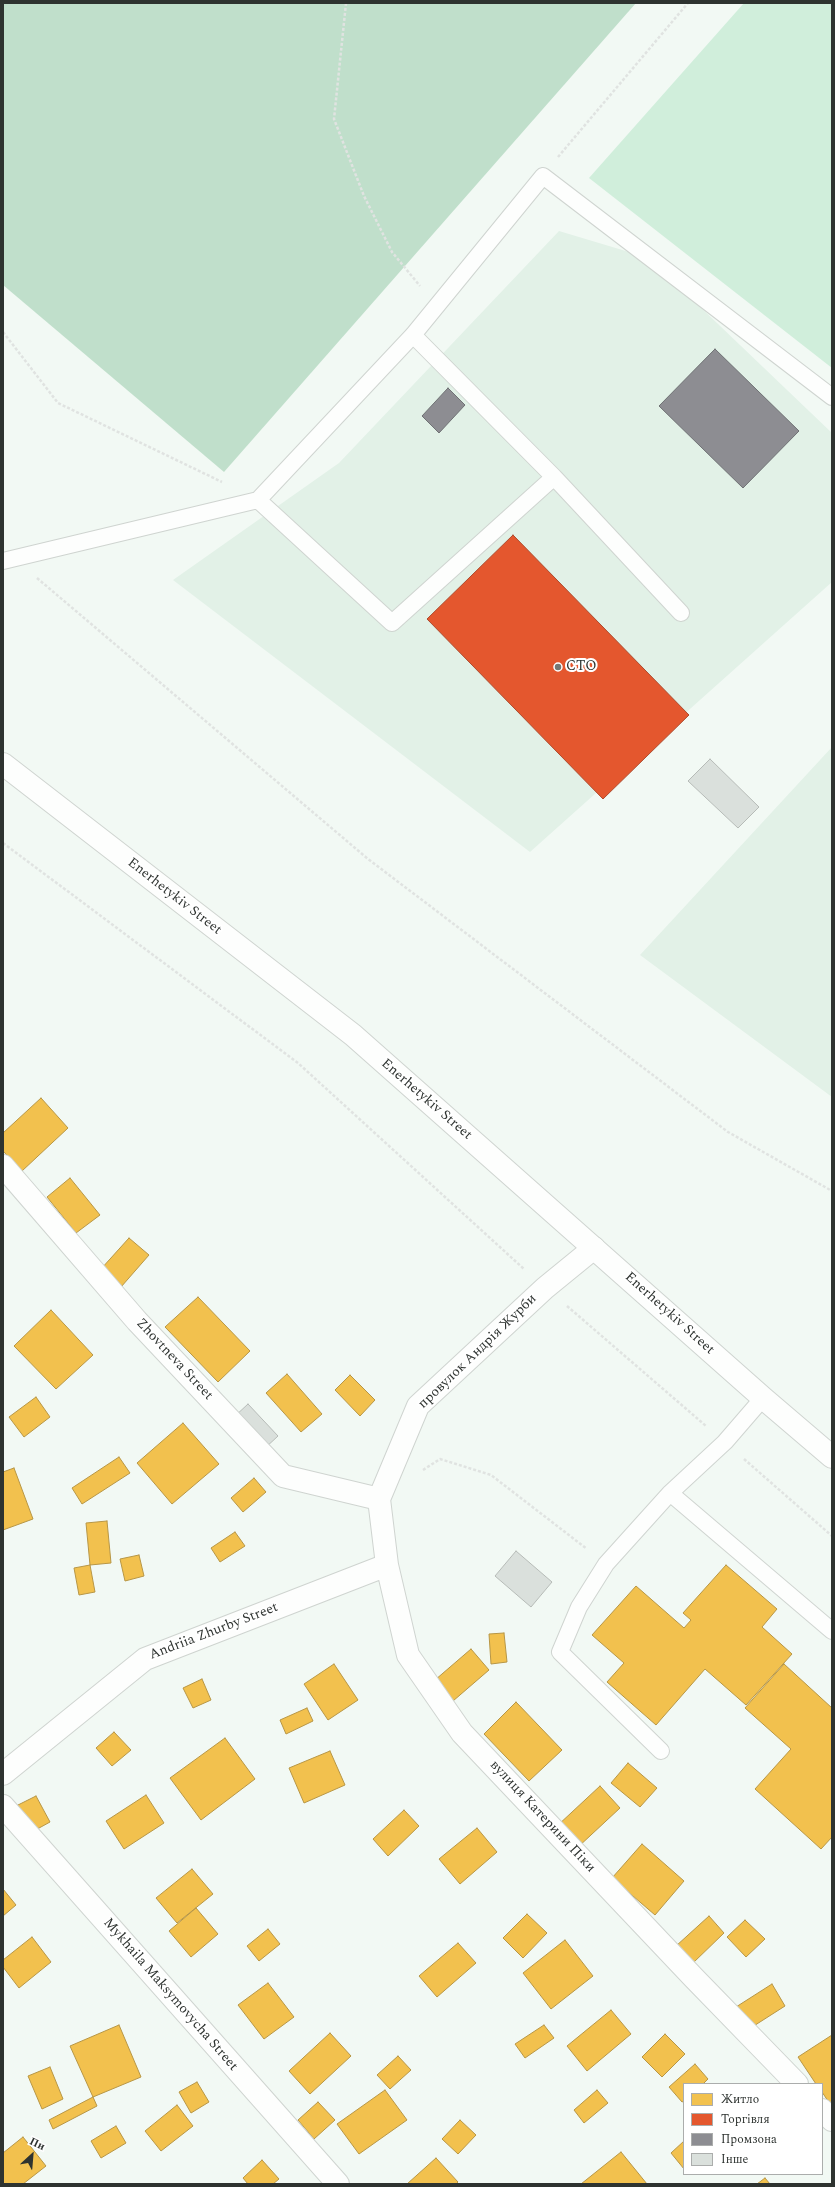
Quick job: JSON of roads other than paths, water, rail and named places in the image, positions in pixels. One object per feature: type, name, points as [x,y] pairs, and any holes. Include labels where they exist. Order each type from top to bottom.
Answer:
[{"type":"street","name":"Enerhetykiv Street","points":[[3,764],[353,1035],[763,1398],[832,1457]]},
{"type":"street","name":"Zhovtneva Street","points":[[3,1166],[137,1321],[283,1476],[379,1499]]},
{"type":"street","name":"провулок Андрія Журби","points":[[379,1499],[418,1406],[545,1288],[594,1248]]},
{"type":"street","name":"вулиця Катерини Піки","points":[[379,1499],[387,1565],[408,1655],[462,1733],[693,1977],[796,2083]]},
{"type":"street","name":"Andriia Zhurby Street","points":[[3,1774],[144,1659],[387,1565]]},
{"type":"street","name":"Mykhaila Maksymovycha Street","points":[[3,1806],[338,2184]]},
{"type":"street","points":[[823,2111],[832,2120]]},
{"type":"lane","points":[[8,560],[258,500],[413,335],[436,304],[543,176],[832,397]]},
{"type":"lane","points":[[413,335],[554,477],[680,613]]},
{"type":"lane","points":[[258,500],[392,622],[554,477]]},
{"type":"lane","points":[[661,1751],[560,1652],[579,1607],[606,1564],[670,1493],[725,1442],[763,1398]]},
{"type":"lane","points":[[670,1493],[832,1631]]},
{"type":"place","name":"СТО","points":[[558,667]]}]
